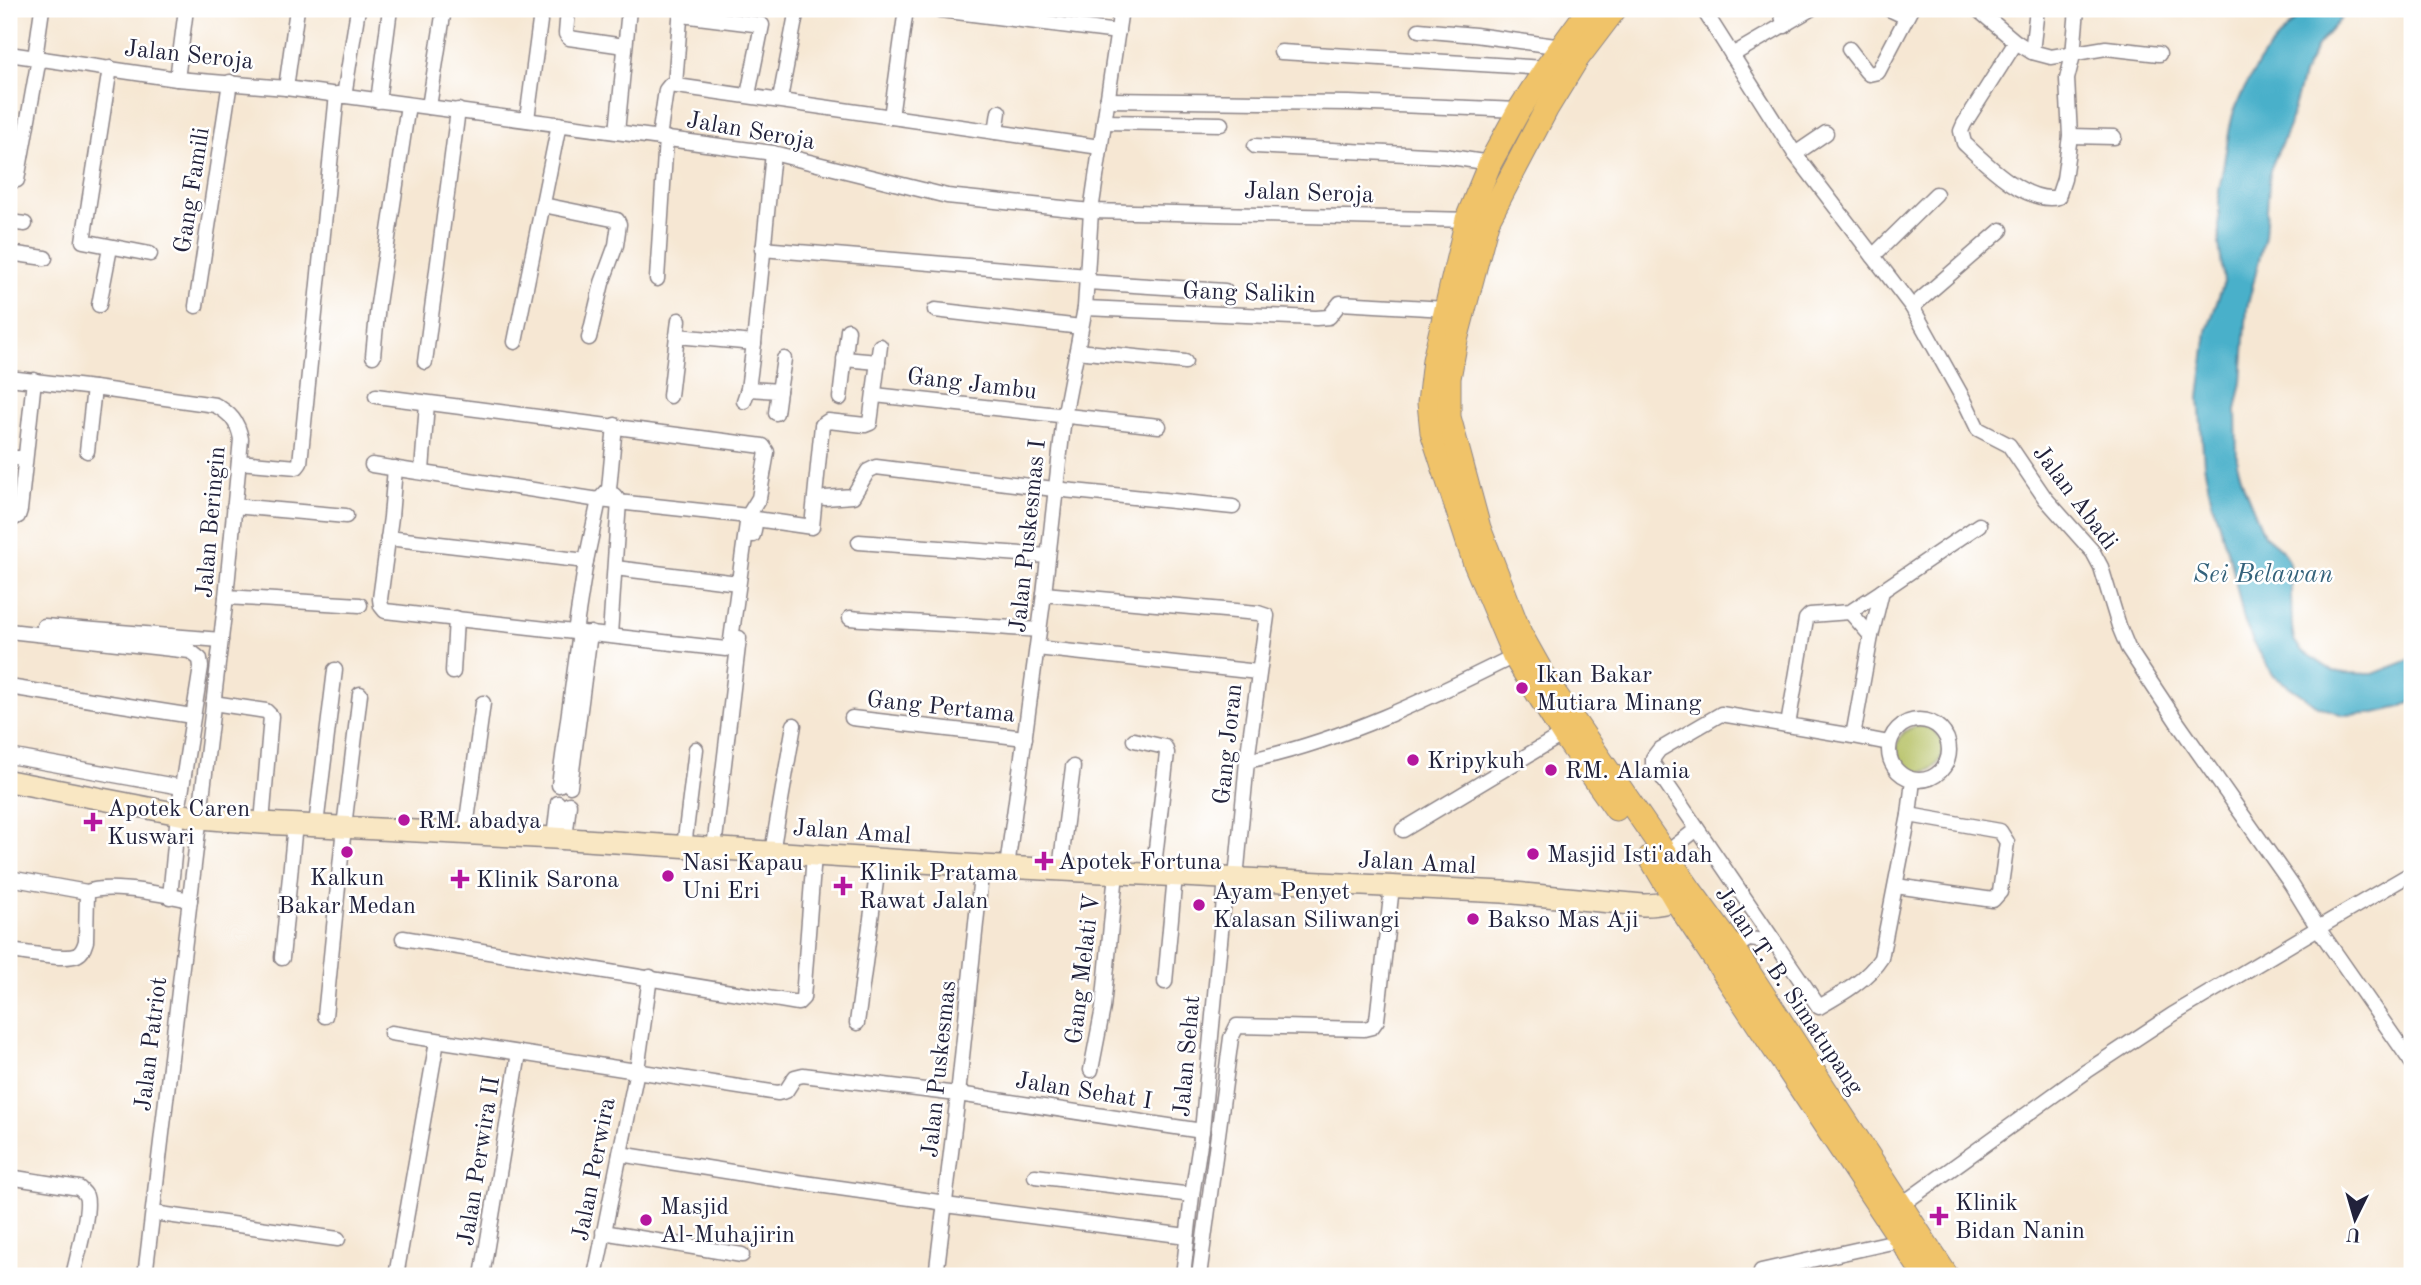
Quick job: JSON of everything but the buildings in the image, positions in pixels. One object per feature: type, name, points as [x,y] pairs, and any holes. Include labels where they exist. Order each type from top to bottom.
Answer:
[{"type":"main road","name":"Jalan T. B. Simatupang","points":[[1589,9],[1545,68],[1490,163],[1449,378],[1449,417],[1473,531],[1494,611],[1514,656],[1563,734],[1660,858]]},
{"type":"main road","name":"Jalan T. B. Simatupang","points":[[1615,9],[1577,59],[1477,221],[1446,309],[1434,360],[1429,403],[1432,432],[1473,531],[1520,633],[1543,673],[1924,1276]]},
{"type":"main road","name":"Jalan T. B. Simatupang","points":[[1683,896],[1733,948],[1947,1276]]},
{"type":"street","points":[[17,180],[37,58],[42,9]]},
{"type":"street","points":[[177,79],[186,9]]},
{"type":"street","points":[[286,88],[297,9]]},
{"type":"street","points":[[239,462],[297,467],[300,463],[340,95],[358,9]]},
{"type":"street","points":[[378,101],[390,9]]},
{"type":"street","points":[[429,107],[444,9]]},
{"type":"street","points":[[568,9],[566,34],[569,38],[624,46]]},
{"type":"street","points":[[617,132],[629,9]]},
{"type":"street","points":[[780,99],[792,47],[797,9]]},
{"type":"street","points":[[891,117],[906,9]]},
{"type":"street","points":[[932,9],[959,10],[1118,32]]},
{"type":"street","name":"Jalan Puskesmas I","points":[[1007,866],[1044,594],[1064,416],[1086,308],[1091,211],[1121,9]]},
{"type":"street","name":"Jalan Abadi","points":[[1703,9],[1795,153],[1912,307],[1978,429],[2009,445],[2045,498],[2093,552],[2101,567],[2128,648],[2412,1063]]},
{"type":"street","points":[[1780,9],[1784,26]]},
{"type":"street","points":[[1732,55],[1811,9]]},
{"type":"street","points":[[1849,50],[1869,74],[1878,72],[1909,13],[1889,9]]},
{"type":"street","points":[[1977,9],[2032,52],[2051,57],[2105,48],[2159,54]]},
{"type":"street","points":[[2032,52],[2037,9]]},
{"type":"street","points":[[2016,41],[1961,131],[1964,143],[1997,174],[2016,188],[2049,200],[2061,192],[2070,136],[2067,79],[2073,55],[2077,9]]},
{"type":"street","points":[[674,85],[681,16],[686,14],[747,22],[762,25],[748,95]]},
{"type":"street","points":[[527,119],[540,21]]},
{"type":"street","points":[[1419,30],[1563,47]]},
{"type":"street","points":[[1281,52],[1545,68]]},
{"type":"street","name":"Jalan Seroja","points":[[9,54],[177,79],[286,88],[773,153],[947,196],[1091,211],[1477,221]]},
{"type":"street","points":[[110,68],[83,240],[85,243],[150,254]]},
{"type":"street","name":"Gang Famili","points":[[196,306],[230,82]]},
{"type":"street","points":[[657,279],[663,138],[669,85],[1100,147]]},
{"type":"street","points":[[1107,100],[1349,103],[1519,110]]},
{"type":"street","points":[[373,356],[378,304],[408,105]]},
{"type":"street","points":[[425,362],[458,110]]},
{"type":"street","points":[[996,132],[999,112]]},
{"type":"street","points":[[1104,122],[1221,124]]},
{"type":"street","points":[[515,342],[559,124]]},
{"type":"street","points":[[1795,153],[1826,133]]},
{"type":"street","points":[[2070,136],[2114,138]]},
{"type":"street","points":[[1255,146],[1444,156],[1490,163]]},
{"type":"street","points":[[773,153],[754,343],[746,395],[779,391]]},
{"type":"street","points":[[1873,256],[1936,194]]},
{"type":"street","points":[[543,205],[617,220],[619,224],[616,245],[589,338]]},
{"type":"street","points":[[9,222],[25,225]]},
{"type":"street","points":[[1912,307],[2001,230]]},
{"type":"street","points":[[99,305],[110,247]]},
{"type":"street","points":[[762,249],[1224,291]]},
{"type":"street","points":[[9,253],[45,258]]},
{"type":"street","name":"Gang Salikin","points":[[1086,308],[1316,318],[1329,317],[1340,303],[1446,309]]},
{"type":"street","points":[[934,310],[1081,327]]},
{"type":"street","points":[[670,396],[678,320]]},
{"type":"street","points":[[840,398],[848,330]]},
{"type":"street","points":[[677,336],[754,343]]},
{"type":"street","points":[[714,848],[755,520],[812,527],[823,423],[828,421],[868,424],[871,420],[880,346]]},
{"type":"street","points":[[1077,351],[1185,362]]},
{"type":"street","points":[[776,413],[784,359]]},
{"type":"street","points":[[845,359],[878,362]]},
{"type":"street","name":"Jalan Beringin","points":[[9,378],[204,403],[224,410],[236,423],[239,430],[239,462],[200,818]]},
{"type":"street","points":[[9,521],[18,516],[20,510],[34,380]]},
{"type":"street","points":[[87,451],[94,387]]},
{"type":"street","name":"Gang Jambu","points":[[875,395],[1159,426]]},
{"type":"street","points":[[376,396],[763,446],[767,452],[759,498],[748,516],[730,649],[384,611],[381,606],[395,468]]},
{"type":"street","points":[[422,471],[427,403]]},
{"type":"street","points":[[565,785],[582,632],[586,561],[604,494],[615,425]]},
{"type":"street","points":[[9,458],[25,458]]},
{"type":"street","points":[[372,465],[604,494],[619,501],[748,516]]},
{"type":"street","points":[[825,498],[853,496],[868,471],[876,467],[1233,507]]},
{"type":"street","points":[[610,635],[619,501]]},
{"type":"street","points":[[234,506],[346,516]]},
{"type":"street","points":[[1788,725],[1806,619],[1810,615],[1850,612],[1979,525]]},
{"type":"street","points":[[388,538],[586,561]]},
{"type":"street","points":[[859,542],[1048,556]]},
{"type":"street","points":[[615,568],[738,583]]},
{"type":"street","points":[[1853,736],[1882,591]]},
{"type":"street","name":"Gang Joran","points":[[1044,594],[1265,614],[1231,879]]},
{"type":"street","points":[[226,597],[360,605]]},
{"type":"street","points":[[1850,612],[1871,636]]},
{"type":"street","points":[[453,672],[456,618]]},
{"type":"street","points":[[850,618],[1039,631]]},
{"type":"street","points":[[9,623],[220,640]]},
{"type":"street","points":[[9,631],[193,652],[201,659],[180,800],[170,897]]},
{"type":"street","points":[[1037,648],[1258,671]]},
{"type":"street","points":[[1247,761],[1339,736],[1438,694],[1514,656]]},
{"type":"street","points":[[282,958],[335,670]]},
{"type":"street","points":[[9,687],[192,716]]},
{"type":"street","points":[[326,1016],[360,694]]},
{"type":"street","points":[[213,703],[266,711],[271,716],[262,823]]},
{"type":"street","points":[[465,835],[483,703]]},
{"type":"street","points":[[1889,743],[1721,714],[1655,752],[1653,764],[1819,1007],[1860,981],[1875,968],[1881,958],[1909,815],[1913,780]]},
{"type":"street","name":"Gang Pertama","points":[[852,718],[1025,738]]},
{"type":"street","points":[[1919,719],[1938,726],[1945,733],[1950,743],[1950,753],[1941,771],[1923,780],[1913,780],[1896,770],[1891,762],[1889,743],[1900,726],[1919,719]]},
{"type":"street","points":[[772,852],[794,725]]},
{"type":"street","points":[[1403,830],[1563,734]]},
{"type":"street","points":[[1134,740],[1165,747],[1167,753],[1153,874]]},
{"type":"street","points":[[684,847],[696,749]]},
{"type":"street","points":[[9,756],[180,800]]},
{"type":"street","points":[[1060,869],[1073,767]]},
{"type":"street","name":"Jalan Amal","points":[[9,781],[180,800],[200,818],[262,823],[560,838],[982,866],[1503,892],[1643,905],[1661,905],[1683,896]]},
{"type":"street","points":[[560,838],[563,804]]},
{"type":"street","points":[[1896,886],[1993,900],[2000,892],[2007,842],[2000,831],[1909,815]]},
{"type":"street","name":"Jalan Patriot","points":[[145,1276],[200,818]]},
{"type":"street","points":[[1660,858],[1697,829]]},
{"type":"street","points":[[403,938],[800,1003],[803,998],[814,855]]},
{"type":"street","points":[[857,1023],[879,859]]},
{"type":"street","name":"Jalan Puskesmas","points":[[936,1276],[982,866]]},
{"type":"street","name":"Gang Melati V","points":[[1091,1070],[1103,1008],[1116,873]]},
{"type":"street","points":[[1900,1205],[2087,1071],[2172,1015],[2412,873]]},
{"type":"street","points":[[1165,982],[1175,876]]},
{"type":"street","points":[[9,878],[88,892],[104,888],[190,900]]},
{"type":"street","name":"Jalan Sehat","points":[[1183,1276],[1231,879]]},
{"type":"street","points":[[1199,1276],[1231,1038],[1237,1026],[1372,1027],[1377,1020],[1392,887]]},
{"type":"street","points":[[9,951],[68,957],[79,954],[86,941],[88,892]]},
{"type":"street","points":[[1733,948],[1749,939],[1774,942]]},
{"type":"street","name":"Jalan Perwira","points":[[595,1276],[636,1070],[650,977]]},
{"type":"street","name":"Jalan Sehat I","points":[[391,1033],[778,1093],[786,1091],[794,1077],[803,1075],[1202,1131]]},
{"type":"street","points":[[396,1276],[438,1041]]},
{"type":"street","name":"Jalan Perwira II","points":[[482,1276],[519,1053]]},
{"type":"street","points":[[620,1154],[946,1204],[1187,1236]]},
{"type":"street","points":[[1035,1176],[1192,1195]]},
{"type":"street","points":[[9,1177],[79,1188],[85,1193],[86,1211],[73,1276]]},
{"type":"street","points":[[153,1213],[338,1239]]},
{"type":"street","points":[[603,1232],[742,1255]]},
{"type":"street","points":[[1761,1270],[1900,1240]]},
{"type":"green space","points":[[1920,726],[1936,733],[1943,749],[1936,765],[1920,772],[1904,765],[1897,749],[1904,733]]},
{"type":"water","name":"Sei Belawan","points":[[2305,9],[2346,9],[2317,46],[2303,75],[2289,126],[2270,170],[2265,236],[2247,308],[2242,382],[2236,410],[2237,463],[2264,535],[2283,551],[2290,563],[2292,627],[2294,640],[2301,650],[2333,671],[2346,673],[2373,674],[2412,659],[2412,701],[2401,707],[2371,714],[2343,715],[2318,706],[2274,676],[2253,642],[2243,617],[2232,565],[2212,502],[2204,464],[2199,398],[2207,331],[2224,282],[2219,244],[2219,191],[2230,127],[2243,91],[2262,57]]},
{"type":"place","name":"Ikan Bakar Mutiara Minang","points":[[1522,688]]},
{"type":"place","name":"Kripykuh","points":[[1413,760]]},
{"type":"place","name":"RM. Alamia","points":[[1551,770]]},
{"type":"place","name":"RM. abadya","points":[[404,820]]},
{"type":"place","name":"Apotek Caren Kuswari","points":[[93,822]]},
{"type":"place","name":"Kalkun Bakar Medan","points":[[347,852]]},
{"type":"place","name":"Masjid Isti'adah","points":[[1533,854]]},
{"type":"place","name":"Apotek Fortuna","points":[[1044,861]]},
{"type":"place","name":"Nasi Kapau Uni Eri","points":[[668,876]]},
{"type":"place","name":"Klinik Sarona","points":[[460,879]]},
{"type":"place","name":"Klinik Pratama Rawat Jalan","points":[[843,886]]},
{"type":"place","name":"Ayam Penyet Kalasan Siliwangi","points":[[1199,905]]},
{"type":"place","name":"Bakso Mas Aji","points":[[1473,919]]},
{"type":"place","name":"Klinik Bidan Nanin","points":[[1939,1216]]},
{"type":"place","name":"Masjid Al-Muhajirin","points":[[646,1220]]}]
